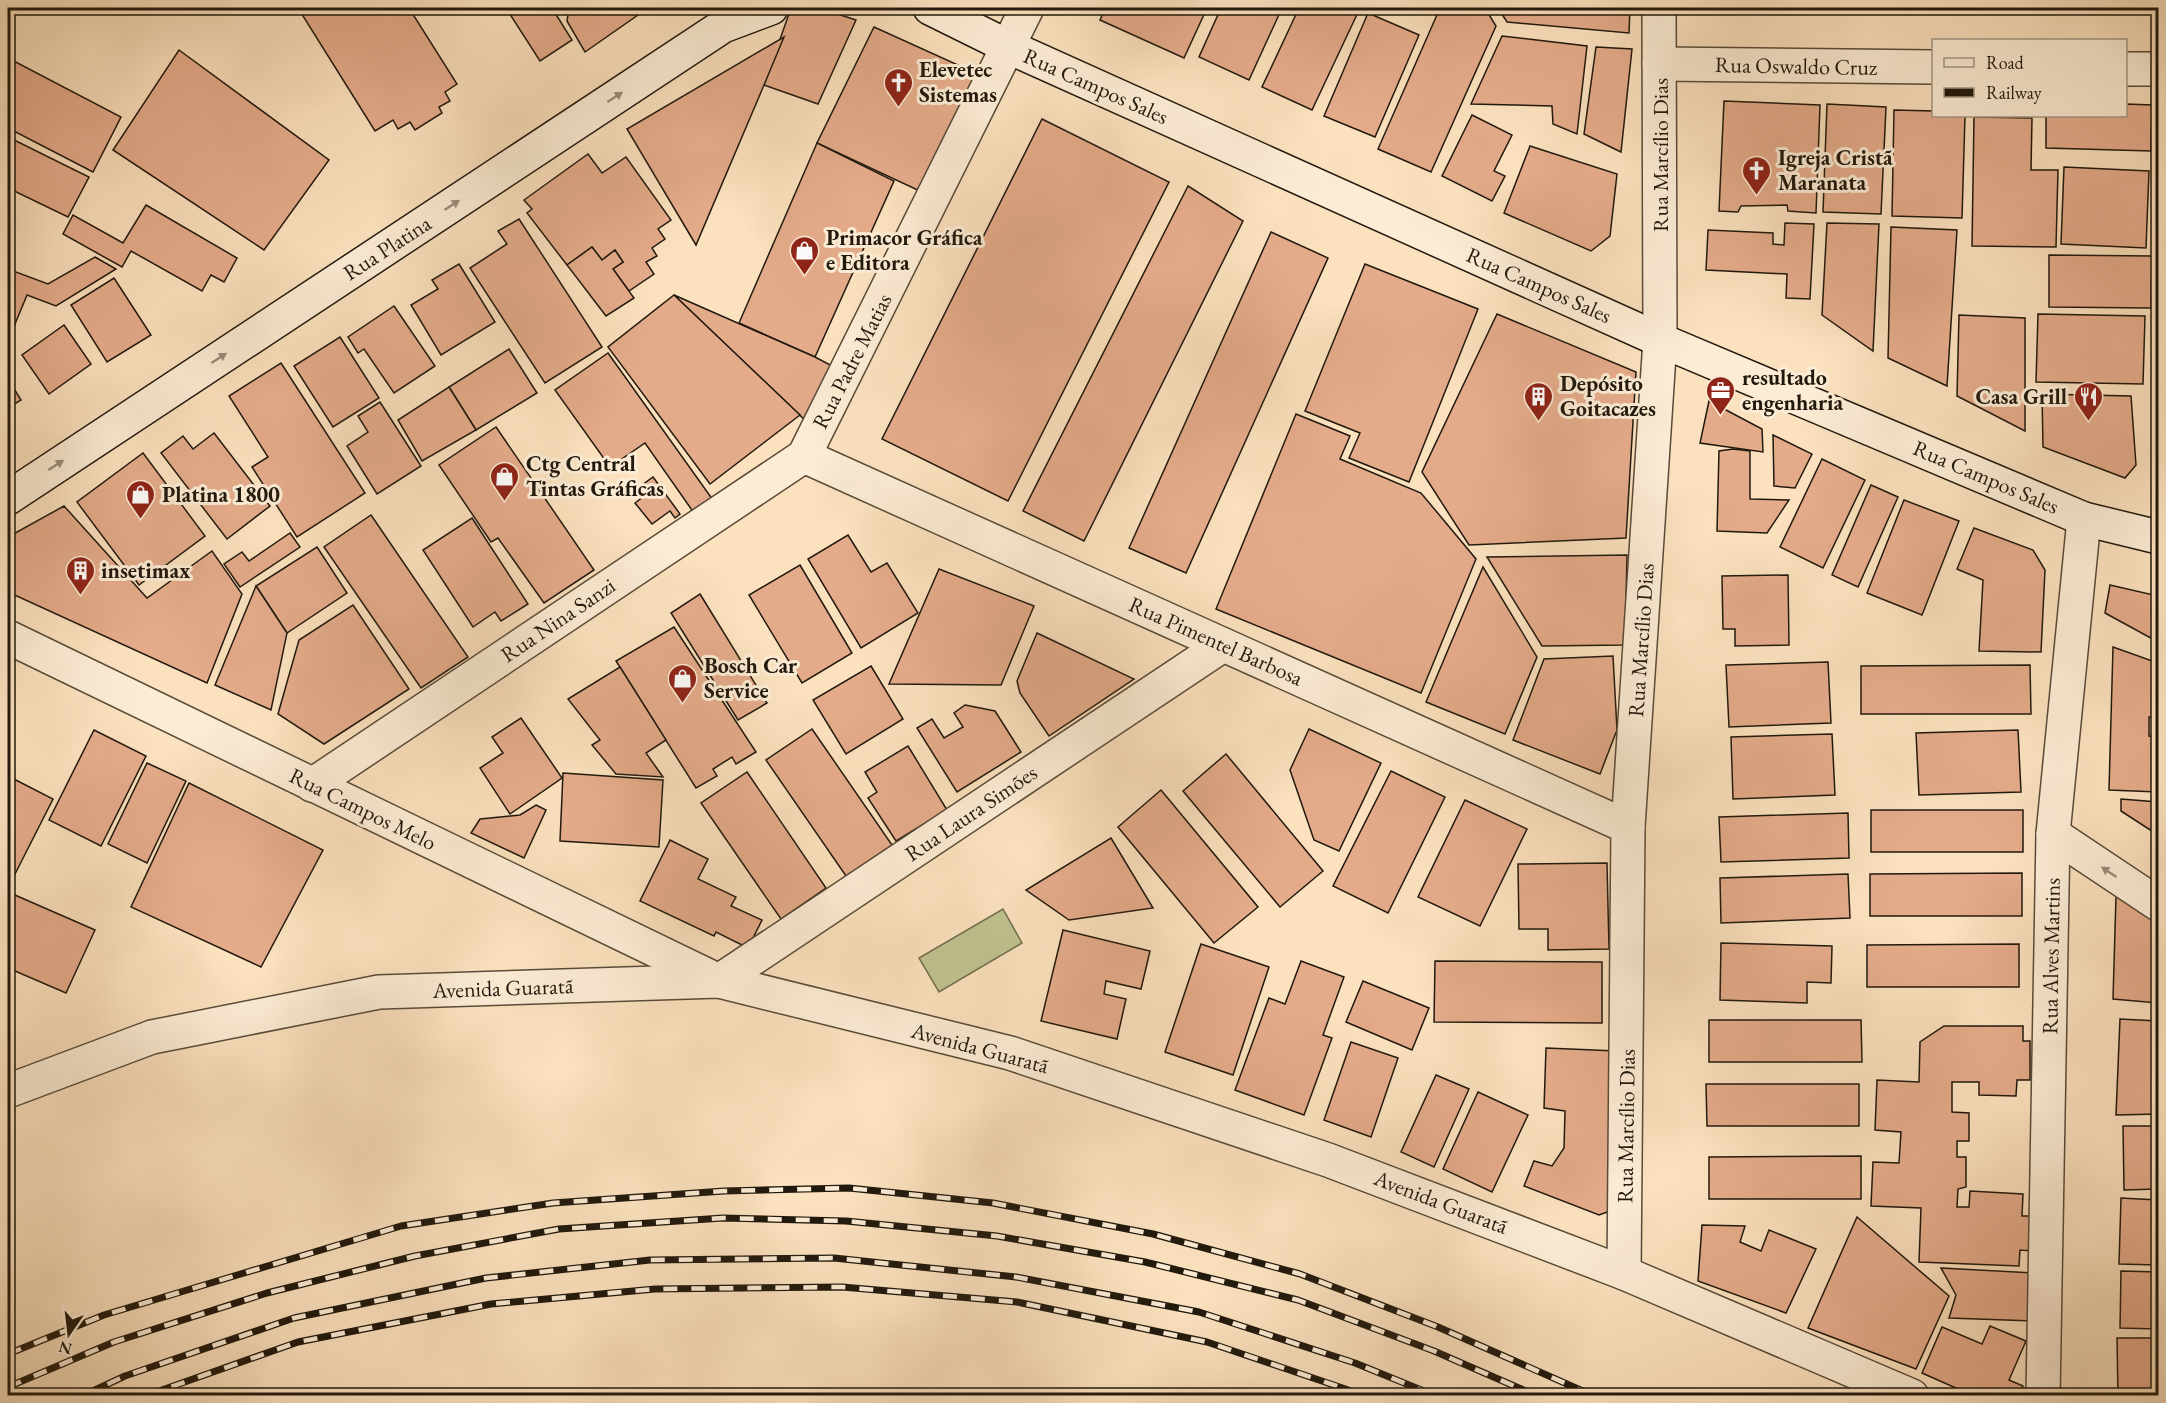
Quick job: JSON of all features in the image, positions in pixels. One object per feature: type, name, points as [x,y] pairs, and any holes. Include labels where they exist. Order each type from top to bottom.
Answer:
[{"type":"street","name":"Rua Platina","points":[[8,498],[727,17],[771,8]]},
{"type":"street","name":"Rua Campos Sales","points":[[930,8],[1009,47],[1660,340],[2084,519],[2158,537]]},
{"type":"street","name":"Rua Padre Matias","points":[[804,456],[1027,8]]},
{"type":"street","name":"Rua Marcílio Dias","points":[[1624,1273],[1628,827],[1660,340],[1659,8]]},
{"type":"street","name":"Rua Oswaldo Cruz","points":[[1659,64],[1932,67]]},
{"type":"street","points":[[2127,69],[2158,69]]},
{"type":"street","name":"Rua Pimentel Barbosa","points":[[804,456],[1628,827]]},
{"type":"street","name":"Rua Nina Sanzi","points":[[312,785],[804,456]]},
{"type":"street","name":"Rua Alves Martins","points":[[2043,1395],[2053,834],[2084,519]]},
{"type":"street","name":"Rua Campos Melo","points":[[8,637],[719,981]]},
{"type":"street","name":"Rua Laura Simões","points":[[719,981],[1223,645]]},
{"type":"street","points":[[2053,834],[2158,904]]},
{"type":"street","name":"Avenida Guaratã","points":[[8,1091],[152,1037],[378,992],[719,981],[1010,1053],[1328,1160],[1624,1273],[1912,1395]]},
{"type":"green space","points":[[1003,909],[1022,943],[939,992],[919,958]]},
{"type":"building","points":[[298,8],[409,8],[457,84],[445,92],[450,101],[439,107],[442,113],[415,130],[410,122],[398,129],[393,120],[375,131]]},
{"type":"building","points":[[506,8],[552,8],[572,40],[540,61]]},
{"type":"building","points":[[569,8],[648,8],[585,52],[567,21]]},
{"type":"building","points":[[791,8],[819,8],[856,20],[818,104],[764,85]]},
{"type":"building","points":[[1105,8],[1207,8],[1184,58],[1100,20]]},
{"type":"building","points":[[1221,8],[1282,8],[1249,80],[1199,57]]},
{"type":"building","points":[[1299,8],[1360,8],[1312,110],[1262,87]]},
{"type":"building","points":[[1440,8],[1485,8],[1496,26],[1431,172],[1378,149]]},
{"type":"building","points":[[1498,8],[1630,8],[1629,33],[1507,22]]},
{"type":"building","points":[[1704,8],[1803,8],[1803,10],[1704,14]]},
{"type":"building","points":[[1963,8],[2020,8],[2020,11],[1963,12]]},
{"type":"building","points":[[2029,8],[2115,8],[2029,11]]},
{"type":"building","points":[[1368,13],[1419,35],[1375,137],[1324,116]]},
{"type":"building","name":"Elevetec Sistemas","points":[[874,27],[978,74],[924,193],[817,143]]},
{"type":"building","points":[[1502,36],[1587,46],[1577,134],[1553,124],[1552,106],[1471,104]]},
{"type":"building","points":[[784,37],[764,85],[696,245],[627,129]]},
{"type":"building","points":[[1596,47],[1632,49],[1621,152],[1584,134]]},
{"type":"building","points":[[179,50],[329,160],[264,250],[113,150]]},
{"type":"building","points":[[8,58],[121,117],[93,172],[8,128]]},
{"type":"building","points":[[1724,101],[1820,105],[1816,213],[1788,211],[1787,205],[1741,206],[1738,212],[1719,211]]},
{"type":"building","points":[[1827,104],[1886,107],[1881,214],[1823,212]]},
{"type":"building","points":[[2127,104],[2152,105],[2151,151],[2046,148],[2046,117],[2127,117]]},
{"type":"building","points":[[1894,110],[1932,111],[1932,117],[1965,117],[1962,218],[1892,216]]},
{"type":"building","points":[[1472,115],[1512,135],[1494,171],[1505,176],[1492,201],[1442,176]]},
{"type":"building","points":[[1974,117],[2032,118],[2031,170],[2058,170],[2056,247],[1972,246]]},
{"type":"building","points":[[1042,119],[1169,182],[1008,501],[882,439]]},
{"type":"building","points":[[8,137],[89,177],[68,217],[8,188]]},
{"type":"building","name":"Primacor Gráfica e Editora","points":[[817,143],[894,181],[815,357],[739,323]]},
{"type":"building","points":[[1530,146],[1617,174],[1610,236],[1591,251],[1504,213]]},
{"type":"building","points":[[588,154],[602,173],[626,157],[671,220],[658,229],[665,239],[652,248],[657,256],[646,262],[654,274],[629,291],[613,269],[623,262],[615,250],[602,260],[592,247],[567,265],[527,213],[532,209],[524,200]]},
{"type":"building","points":[[2064,167],[2149,171],[2146,248],[2061,244]]},
{"type":"building","points":[[1188,186],[1243,221],[1084,541],[1023,511]]},
{"type":"building","points":[[146,205],[237,258],[224,282],[211,275],[202,291],[131,251],[122,267],[63,234],[73,215],[123,243]]},
{"type":"building","points":[[519,219],[602,347],[545,383],[470,268],[507,244],[498,231]]},
{"type":"building","points":[[1785,223],[1814,224],[1810,299],[1786,298],[1787,274],[1706,270],[1708,230],[1773,233],[1773,244],[1784,245]]},
{"type":"building","points":[[1827,223],[1879,224],[1873,351],[1822,315]]},
{"type":"building","points":[[1891,227],[1957,230],[1947,386],[1888,358]]},
{"type":"building","points":[[1271,232],[1328,258],[1186,573],[1129,548]]},
{"type":"building","points":[[592,247],[602,260],[615,250],[623,262],[613,269],[634,298],[606,316],[567,265]]},
{"type":"building","points":[[2049,255],[2152,256],[2151,308],[2049,307]]},
{"type":"building","points":[[95,257],[116,269],[56,306],[27,295],[8,341],[8,269],[48,284]]},
{"type":"building","points":[[459,264],[495,322],[441,355],[411,305],[438,289],[432,280]]},
{"type":"building","points":[[1365,264],[1478,309],[1409,482],[1349,458],[1360,433],[1305,411]]},
{"type":"building","points":[[114,278],[151,335],[107,362],[71,305]]},
{"type":"building","points":[[674,295],[836,368],[809,424]]},
{"type":"building","points":[[674,295],[800,415],[710,484],[608,347]]},
{"type":"building","points":[[394,306],[435,366],[394,393],[364,349],[358,353],[348,337]]},
{"type":"building","name":"Depósito Goitacazes","points":[[1497,314],[1636,372],[1626,538],[1469,545],[1422,472]]},
{"type":"building","points":[[2038,314],[2145,316],[2143,384],[2036,382]]},
{"type":"building","points":[[1959,315],[2025,318],[2025,431],[1957,396]]},
{"type":"building","points":[[64,325],[91,364],[49,394],[22,355]]},
{"type":"building","points":[[340,337],[379,398],[333,427],[294,366]]},
{"type":"building","points":[[509,349],[537,393],[476,430],[449,387]]},
{"type":"building","points":[[608,353],[713,500],[694,513],[645,443],[610,467],[555,390]]},
{"type":"building","points":[[281,363],[365,493],[297,537],[252,467],[268,457],[229,396]]},
{"type":"building","points":[[8,379],[21,400],[8,408]]},
{"type":"building","points":[[449,387],[476,430],[422,461],[398,420]]},
{"type":"building","name":"Casa Grill","points":[[2042,394],[2131,396],[2136,465],[2125,478],[2043,447]]},
{"type":"building","name":"resultado engenharia","points":[[1709,401],[1762,429],[1763,452],[1700,443]]},
{"type":"building","points":[[380,402],[421,466],[377,494],[347,446],[368,432],[358,416]]},
{"type":"building","points":[[1296,414],[1350,436],[1340,459],[1421,493],[1476,559],[1421,693],[1216,609]]},
{"type":"building","name":"Ctg Central Tintas Gráficas","points":[[496,427],[594,570],[544,603],[498,538],[491,542],[439,465]]},
{"type":"building","points":[[214,433],[270,506],[227,539],[161,453],[183,436],[193,449]]},
{"type":"building","points":[[1773,435],[1812,454],[1795,488],[1774,486]]},
{"type":"building","points":[[1733,449],[1750,451],[1750,499],[1789,500],[1767,533],[1717,531],[1719,451]]},
{"type":"building","name":"Platina 1800","points":[[143,453],[205,536],[139,585],[77,502]]},
{"type":"building","points":[[1822,459],[1865,480],[1823,568],[1780,547]]},
{"type":"building","points":[[653,477],[680,514],[675,518],[670,511],[652,524],[635,503],[644,496],[638,488]]},
{"type":"building","points":[[1871,485],[1898,497],[1858,587],[1832,575]]},
{"type":"building","points":[[1904,500],[1959,521],[1922,615],[1867,593]]},
{"type":"building","name":"insetimax","points":[[64,506],[147,598],[212,551],[242,594],[207,683],[8,592],[8,537]]},
{"type":"building","points":[[371,515],[468,657],[421,688],[324,547]]},
{"type":"building","points":[[472,518],[528,604],[501,621],[495,612],[473,627],[423,550]]},
{"type":"building","points":[[1974,528],[2033,550],[2045,570],[2041,652],[1979,651],[1983,580],[1957,569]]},
{"type":"building","points":[[290,533],[300,547],[240,587],[224,564],[242,552],[249,561]]},
{"type":"building","points":[[848,535],[871,572],[887,563],[918,613],[861,648],[808,559]]},
{"type":"building","points":[[317,547],[347,593],[287,633],[256,586]]},
{"type":"building","points":[[1627,555],[1625,645],[1542,646],[1487,557]]},
{"type":"building","points":[[800,565],[852,653],[802,683],[749,595]]},
{"type":"building","points":[[1483,567],[1537,657],[1505,734],[1426,702]]},
{"type":"building","points":[[939,569],[1034,606],[1001,685],[889,684]]},
{"type":"building","points":[[1788,575],[1789,645],[1735,646],[1735,629],[1723,629],[1722,576]]},
{"type":"building","points":[[2110,585],[2158,596],[2158,642],[2105,613]]},
{"type":"building","points":[[256,586],[287,633],[271,710],[215,685]]},
{"type":"building","points":[[700,594],[767,703],[738,720],[671,613]]},
{"type":"building","points":[[353,605],[409,689],[324,744],[278,714],[299,640]]},
{"type":"building","name":"Bosch Car Service","points":[[674,627],[756,752],[736,764],[732,757],[713,769],[717,776],[696,788],[616,661]]},
{"type":"building","points":[[1037,633],[1134,679],[1049,736],[1020,693],[1017,681]]},
{"type":"building","points":[[2113,647],[2158,663],[2158,717],[2149,717],[2149,736],[2158,737],[2158,792],[2109,790]]},
{"type":"building","points":[[1613,656],[1617,730],[1600,774],[1513,740],[1544,659]]},
{"type":"building","points":[[1828,662],[1831,723],[1729,727],[1726,665]]},
{"type":"building","points":[[2030,665],[2031,714],[1861,714],[1861,666]]},
{"type":"building","points":[[871,666],[903,719],[846,754],[813,700]]},
{"type":"building","points":[[620,667],[666,740],[646,753],[663,777],[616,774],[592,745],[600,740],[568,699]]},
{"type":"building","points":[[965,705],[995,711],[1021,752],[957,792],[917,728],[932,719],[944,738],[963,727],[954,713]]},
{"type":"building","points":[[521,718],[562,778],[510,814],[480,768],[503,753],[492,737]]},
{"type":"building","points":[[812,729],[892,845],[846,876],[766,760]]},
{"type":"building","points":[[1309,729],[1381,763],[1339,851],[1314,840],[1290,770]]},
{"type":"building","points":[[94,730],[146,756],[101,846],[49,820]]},
{"type":"building","points":[[2018,730],[2021,792],[1919,795],[1916,733]]},
{"type":"building","points":[[1832,734],[1835,795],[1733,799],[1731,737]]},
{"type":"building","points":[[908,746],[947,810],[896,841],[868,798],[877,792],[865,772]]},
{"type":"building","points":[[1226,754],[1323,871],[1280,907],[1183,791]]},
{"type":"building","points":[[147,763],[186,781],[147,863],[108,844]]},
{"type":"building","points":[[1391,771],[1445,797],[1388,913],[1333,886]]},
{"type":"building","points":[[747,772],[826,888],[781,919],[701,803]]},
{"type":"building","points":[[563,773],[663,780],[659,847],[560,841]]},
{"type":"building","points":[[8,776],[53,799],[14,876],[8,872]]},
{"type":"building","points":[[189,783],[323,850],[261,967],[131,907]]},
{"type":"building","points":[[1161,790],[1258,907],[1214,943],[1118,827]]},
{"type":"building","points":[[2121,799],[2158,802],[2158,835],[2121,811]]},
{"type":"building","points":[[1465,800],[1527,829],[1480,926],[1418,897]]},
{"type":"building","points":[[536,805],[546,810],[524,858],[471,833],[480,819],[520,815]]},
{"type":"building","points":[[1871,810],[2023,810],[2023,852],[1871,852]]},
{"type":"building","points":[[1848,813],[1849,858],[1721,862],[1719,817]]},
{"type":"building","points":[[1111,838],[1153,908],[1069,920],[1026,890]]},
{"type":"building","points":[[670,840],[708,859],[698,879],[736,897],[731,906],[762,920],[748,948],[716,932],[714,936],[640,901]]},
{"type":"building","points":[[1607,863],[1609,949],[1548,950],[1548,929],[1519,929],[1518,864]]},
{"type":"building","points":[[2022,873],[2022,916],[1870,916],[1870,874]]},
{"type":"building","points":[[1848,874],[1850,918],[1721,923],[1720,878]]},
{"type":"building","points":[[8,892],[95,930],[66,993],[8,968]]},
{"type":"building","points":[[2116,896],[2158,921],[2158,1003],[2113,999]]},
{"type":"building","points":[[1063,930],[1150,951],[1141,989],[1106,981],[1104,994],[1126,999],[1117,1039],[1041,1021]]},
{"type":"building","points":[[1721,943],[1832,946],[1831,983],[1807,982],[1807,1003],[1720,1000]]},
{"type":"building","points":[[1201,944],[1269,967],[1233,1075],[1165,1052]]},
{"type":"building","points":[[2019,944],[2019,987],[1867,987],[1867,945]]},
{"type":"building","points":[[1301,961],[1344,977],[1323,1035],[1332,1038],[1304,1115],[1235,1090],[1269,998],[1285,1004]]},
{"type":"building","points":[[1435,961],[1602,962],[1602,1023],[1434,1022]]},
{"type":"building","points":[[1363,981],[1429,1008],[1412,1050],[1346,1022]]},
{"type":"building","points":[[2120,1019],[2158,1021],[2158,1114],[2116,1115]]},
{"type":"building","points":[[1709,1020],[1861,1020],[1862,1062],[1709,1062]]},
{"type":"building","points":[[1944,1026],[2023,1026],[2023,1041],[2030,1041],[2030,1080],[2017,1080],[2016,1096],[1979,1095],[1979,1082],[1952,1082],[1952,1112],[1969,1113],[1969,1141],[1957,1141],[1957,1157],[1966,1157],[1966,1187],[1958,1189],[1957,1207],[1969,1207],[1970,1191],[2023,1194],[2022,1216],[2033,1216],[2032,1251],[2020,1250],[2019,1266],[1919,1262],[1921,1208],[1871,1206],[1873,1162],[1899,1163],[1901,1132],[1875,1130],[1877,1080],[1919,1082],[1920,1042]]},
{"type":"building","points":[[1351,1042],[1398,1058],[1371,1137],[1324,1120]]},
{"type":"building","points":[[1546,1048],[1617,1051],[1613,1210],[1599,1215],[1524,1186],[1534,1161],[1552,1166],[1564,1148],[1565,1111],[1544,1108]]},
{"type":"building","points":[[1436,1075],[1469,1089],[1434,1167],[1401,1152]]},
{"type":"building","points":[[1706,1084],[1859,1084],[1859,1126],[1707,1126]]},
{"type":"building","points":[[1478,1092],[1528,1115],[1492,1192],[1443,1169]]},
{"type":"building","points":[[2123,1126],[2158,1126],[2158,1189],[2124,1190]]},
{"type":"building","points":[[1861,1156],[1861,1199],[1709,1199],[1709,1157]]},
{"type":"building","points":[[2121,1198],[2158,1200],[2158,1265],[2119,1264]]},
{"type":"building","points":[[1857,1217],[1949,1296],[1916,1369],[1808,1328]]},
{"type":"building","points":[[1702,1225],[1745,1226],[1740,1242],[1761,1251],[1769,1230],[1816,1249],[1786,1313],[1698,1281]]},
{"type":"building","points":[[1941,1268],[2034,1273],[2035,1321],[1949,1318],[1956,1295]]},
{"type":"building","points":[[2121,1271],[2158,1272],[2158,1329],[2120,1328]]},
{"type":"building","points":[[1990,1326],[2026,1341],[2009,1380],[2023,1386],[2019,1396],[1974,1396],[1922,1373],[1942,1327],[1982,1344]]},
{"type":"building","points":[[2117,1338],[2158,1338],[2158,1396],[2118,1396]]},
{"type":"railway","points":[[8,1354],[104,1315],[401,1226],[553,1203],[724,1191],[849,1188],[993,1203],[1153,1234],[1300,1274],[1438,1327],[1594,1396]]},
{"type":"railway","points":[[8,1387],[114,1342],[267,1293],[415,1256],[559,1229],[723,1218],[846,1221],[997,1236],[1145,1262],[1298,1300],[1434,1351],[1537,1396]]},
{"type":"railway","points":[[82,1396],[125,1376],[294,1318],[486,1278],[650,1260],[834,1258],[1016,1277],[1199,1312],[1355,1363],[1436,1396]]},
{"type":"railway","points":[[145,1396],[298,1342],[491,1304],[655,1289],[842,1287],[1017,1302],[1207,1342],[1366,1396]]},
{"type":"place","name":"Elevetec Sistemas","points":[[898,108]]},
{"type":"place","name":"Igreja Cristã Maranata","points":[[1757,196]]},
{"type":"place","name":"Primacor Gráfica e Editora","points":[[805,276]]},
{"type":"place","name":"resultado engenharia","points":[[1721,416]]},
{"type":"place","name":"Depósito Goitacazes","points":[[1539,422]]},
{"type":"place","name":"Casa Grill","points":[[2088,422]]},
{"type":"place","name":"Ctg Central Tintas Gráficas","points":[[505,502]]},
{"type":"place","name":"Platina 1800","points":[[141,520]]},
{"type":"place","name":"insetimax","points":[[80,596]]},
{"type":"place","name":"Bosch Car Service","points":[[683,704]]}]
